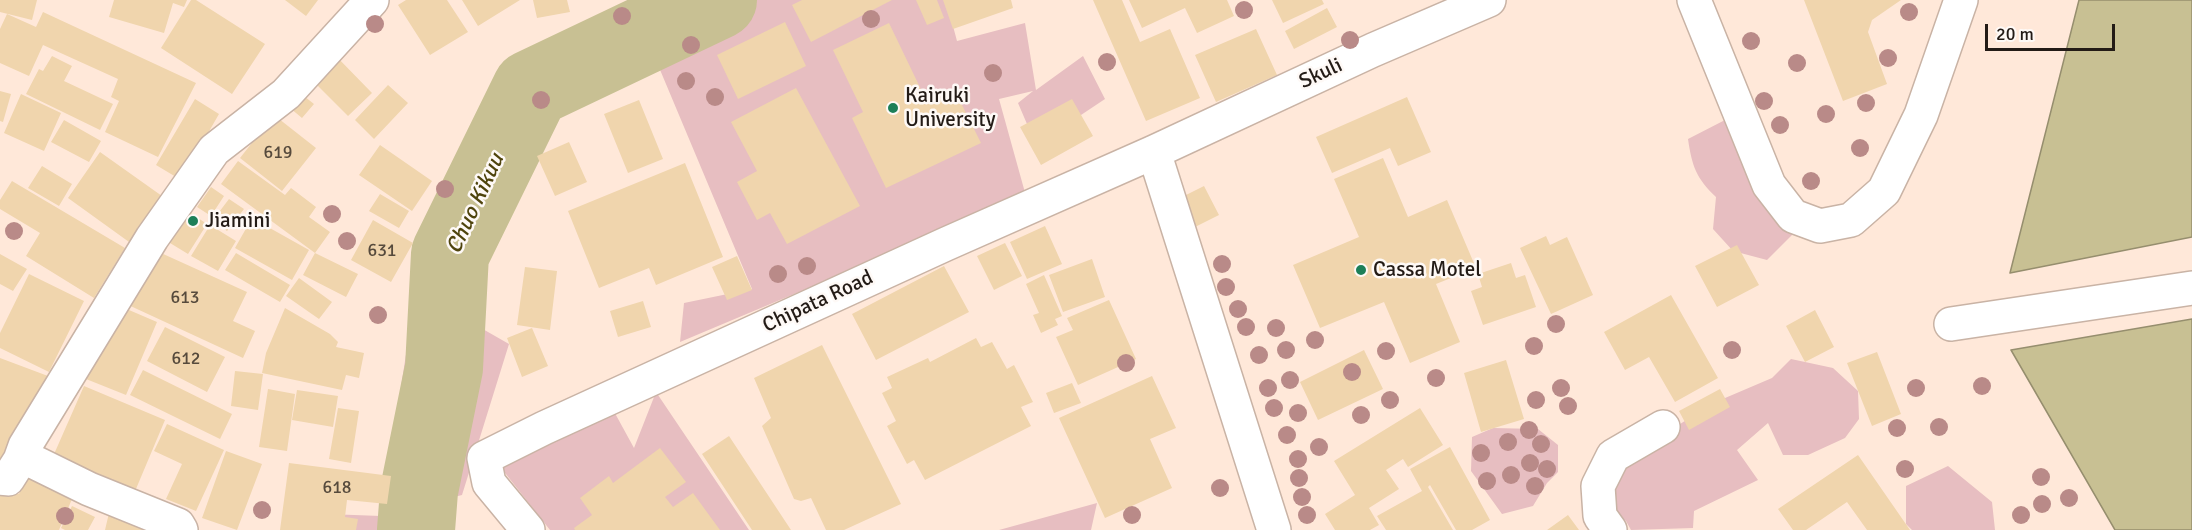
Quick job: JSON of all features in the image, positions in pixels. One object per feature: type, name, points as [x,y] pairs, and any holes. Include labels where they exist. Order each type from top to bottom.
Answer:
[{"type":"street","points":[[10,469],[152,238],[214,150],[286,94],[372,0]]},
{"type":"street","name":"Skuli","points":[[1154,152],[1373,50],[1489,0]]},
{"type":"street","points":[[1694,0],[1768,185],[1793,216],[1820,226],[1851,220],[1884,190],[1921,115],[1961,0]]},
{"type":"street","points":[[1154,152],[1274,530]]},
{"type":"street","name":"Chipata Road","points":[[528,530],[489,483],[484,458],[555,423],[945,244],[1154,152]]},
{"type":"street","points":[[1951,324],[2192,288]]},
{"type":"street","points":[[1610,530],[1600,516],[1599,486],[1613,456],[1663,428]]},
{"type":"street","points":[[10,469],[30,460],[89,489],[178,525],[181,530]]},
{"type":"shaded area","points":[[723,0],[946,0],[957,41],[1025,23],[1036,90],[1083,56],[1105,99],[1036,145],[1018,103],[1033,91],[999,99],[1029,207],[982,215],[680,342],[684,303],[752,289],[645,34]]},
{"type":"shaded area","points":[[2079,0],[2192,0],[2192,237],[2010,273]]},
{"type":"shaded area","points":[[1725,120],[1795,232],[1767,260],[1733,251],[1713,229],[1716,197],[1699,177],[1693,164],[1688,139]]},
{"type":"shaded area","points":[[498,176],[481,328],[509,344],[462,495],[384,515],[387,516],[389,530],[300,530],[300,513],[381,516],[411,322],[439,301],[442,224]]},
{"type":"shaded area","points":[[2192,319],[2192,530],[2115,530],[2011,350]]},
{"type":"shaded area","points":[[1791,359],[1833,368],[1858,391],[1859,419],[1845,438],[1808,455],[1783,455],[1768,423],[1737,450],[1758,480],[1694,511],[1693,528],[1631,530],[1626,521],[1599,499],[1606,472],[1711,404],[1772,378]]},
{"type":"shaded area","points":[[656,392],[749,530],[550,530],[498,464],[611,406],[634,448]]},
{"type":"shaded area","points":[[1493,428],[1538,429],[1558,445],[1558,472],[1547,483],[1533,506],[1502,514],[1471,471],[1472,437]]},
{"type":"shaded area","points":[[1948,466],[1992,502],[1995,530],[1912,530],[1906,524],[1906,486]]},
{"type":"shaded area","points":[[1097,503],[1091,530],[999,530]]},
{"type":"building","points":[[0,0],[37,0],[32,20],[0,12]]},
{"type":"building","points":[[114,0],[187,0],[184,7],[173,3],[164,33],[109,17]]},
{"type":"building","points":[[191,0],[196,0],[265,44],[232,94],[161,48]]},
{"type":"building","points":[[285,0],[318,0],[306,16]]},
{"type":"building","points":[[406,0],[447,0],[468,32],[430,55],[398,5]]},
{"type":"building","points":[[462,0],[520,0],[478,26]]},
{"type":"building","points":[[533,0],[567,0],[570,12],[537,18]]},
{"type":"building","points":[[802,0],[892,0],[811,42],[792,5]]},
{"type":"building","points":[[916,0],[937,0],[944,18],[927,25]]},
{"type":"building","points":[[943,0],[1011,0],[1013,8],[953,29]]},
{"type":"building","points":[[1093,0],[1122,0],[1140,42],[1170,29],[1200,98],[1146,121]]},
{"type":"building","points":[[1129,0],[1227,0],[1234,16],[1197,33],[1185,8],[1142,28]]},
{"type":"building","points":[[1272,0],[1322,0],[1324,4],[1283,23]]},
{"type":"building","points":[[1804,0],[1901,0],[1872,20],[1868,32],[1887,84],[1843,101]]},
{"type":"building","points":[[1327,8],[1337,27],[1294,49],[1285,31]]},
{"type":"building","points":[[43,12],[196,83],[158,157],[105,132],[119,101],[111,97],[118,79],[43,45],[29,76],[0,63],[0,29],[7,14],[36,27]]},
{"type":"building","points":[[785,22],[806,66],[738,99],[717,55]]},
{"type":"building","points":[[889,23],[928,104],[955,91],[981,143],[886,188],[852,118],[863,112],[833,50]]},
{"type":"building","points":[[1256,29],[1277,75],[1216,102],[1195,55]]},
{"type":"building","points":[[334,54],[372,93],[348,116],[309,77]]},
{"type":"building","points":[[52,56],[72,66],[64,81],[113,104],[100,130],[26,94],[39,69],[43,71]]},
{"type":"building","points":[[388,85],[408,103],[374,139],[355,120]]},
{"type":"building","points":[[796,88],[860,206],[787,244],[770,213],[757,220],[737,182],[757,171],[731,122]]},
{"type":"building","points":[[295,89],[314,104],[302,118],[284,103]]},
{"type":"building","points":[[0,91],[11,94],[3,122],[0,121]]},
{"type":"building","points":[[21,94],[61,113],[44,151],[4,133]]},
{"type":"building","points":[[1407,97],[1431,152],[1398,166],[1390,148],[1332,173],[1316,137]]},
{"type":"building","points":[[195,99],[219,114],[181,180],[156,165]]},
{"type":"building","points":[[1072,99],[1093,136],[1041,165],[1020,127]]},
{"type":"building","points":[[639,100],[663,159],[628,173],[604,114]]},
{"type":"building","points":[[274,115],[316,148],[282,191],[240,158]]},
{"type":"building","points":[[64,120],[101,141],[89,162],[51,142]]},
{"type":"building","points":[[569,142],[587,182],[555,196],[537,156]]},
{"type":"building","points":[[380,145],[432,181],[412,211],[359,175]]},
{"type":"building","points":[[100,152],[169,201],[136,247],[68,198]]},
{"type":"building","points":[[1383,158],[1408,217],[1447,200],[1476,268],[1436,284],[1460,342],[1410,363],[1384,302],[1320,328],[1293,265],[1359,237],[1334,179]]},
{"type":"building","points":[[238,161],[285,195],[291,188],[316,207],[309,217],[330,232],[315,253],[221,184]]},
{"type":"building","points":[[685,163],[723,257],[656,285],[649,268],[599,288],[568,211]]},
{"type":"building","points":[[42,166],[72,184],[59,206],[28,188]]},
{"type":"building","points":[[12,181],[125,248],[94,298],[26,256],[40,233],[0,209],[0,200]]},
{"type":"building","points":[[1204,186],[1219,215],[1193,228],[1178,199]]},
{"type":"building","points":[[211,187],[224,196],[211,216],[197,207]]},
{"type":"building","points":[[380,194],[409,211],[399,228],[369,211]]},
{"type":"building","points":[[229,199],[244,209],[227,231],[213,220]]},
{"type":"building","points":[[189,212],[207,224],[188,254],[170,243]]},
{"type":"building","points":[[252,218],[309,250],[292,280],[235,248]]},
{"type":"building","points":[[373,220],[413,243],[391,282],[351,260]]},
{"type":"building","points":[[210,225],[236,241],[218,271],[191,256]]},
{"type":"building","points":[[1045,226],[1062,264],[1027,279],[1010,242]]},
{"type":"building","points":[[1546,236],[1550,245],[1567,237],[1593,295],[1551,314],[1520,248]]},
{"type":"building","points":[[1005,243],[1022,276],[994,290],[977,256]]},
{"type":"building","points":[[1737,245],[1759,285],[1717,307],[1695,266]]},
{"type":"building","points":[[150,248],[247,292],[233,321],[255,331],[243,358],[124,303]]},
{"type":"building","points":[[236,253],[290,285],[280,302],[225,270]]},
{"type":"building","points":[[315,253],[358,274],[346,297],[303,275]]},
{"type":"building","points":[[0,254],[27,269],[13,291],[0,284]]},
{"type":"building","points":[[737,256],[752,290],[727,300],[712,267]]},
{"type":"building","points":[[1092,259],[1105,297],[1063,312],[1049,275]]},
{"type":"building","points":[[1511,263],[1516,278],[1525,275],[1536,307],[1483,325],[1471,291],[1482,287],[1478,274]]},
{"type":"building","points":[[944,266],[969,312],[876,360],[852,314]]},
{"type":"building","points":[[525,267],[557,271],[550,330],[517,325]]},
{"type":"building","points":[[29,274],[84,301],[49,372],[0,348],[0,333]]},
{"type":"building","points":[[1044,275],[1062,316],[1055,319],[1058,325],[1041,333],[1033,315],[1039,313],[1026,284]]},
{"type":"building","points":[[299,278],[332,302],[319,319],[286,296]]},
{"type":"building","points":[[1671,295],[1718,378],[1675,402],[1649,357],[1625,370],[1604,332]]},
{"type":"building","points":[[1109,300],[1136,359],[1078,385],[1056,337],[1073,330],[1067,318]]},
{"type":"building","points":[[643,301],[651,327],[618,337],[610,311]]},
{"type":"building","points":[[122,307],[157,322],[126,395],[81,377]]},
{"type":"building","points":[[285,308],[330,334],[338,342],[336,347],[364,353],[359,378],[346,375],[342,390],[262,373],[266,353]]},
{"type":"building","points":[[1815,310],[1834,347],[1805,362],[1786,326]]},
{"type":"building","points":[[165,327],[225,357],[207,392],[147,361]]},
{"type":"building","points":[[532,328],[548,366],[522,377],[507,338]]},
{"type":"building","points":[[976,338],[981,347],[992,342],[1007,369],[1014,365],[1033,402],[1021,407],[1031,426],[925,480],[914,460],[907,464],[887,426],[896,421],[882,393],[892,388],[887,377],[928,358],[930,362]]},
{"type":"building","points":[[822,345],[901,504],[844,530],[826,530],[811,498],[801,501],[794,499],[762,426],[771,418],[754,378]]},
{"type":"building","points":[[1364,350],[1383,389],[1318,420],[1300,382]]},
{"type":"building","points":[[1877,352],[1901,414],[1872,426],[1847,363]]},
{"type":"building","points":[[0,358],[48,376],[40,398],[35,396],[6,474],[0,472]]},
{"type":"building","points":[[1506,360],[1524,419],[1481,432],[1464,373]]},
{"type":"building","points":[[143,370],[232,414],[220,439],[130,395]]},
{"type":"building","points":[[235,371],[263,374],[258,410],[231,406]]},
{"type":"building","points":[[1152,376],[1176,428],[1150,439],[1172,488],[1105,518],[1059,418]]},
{"type":"building","points":[[1072,383],[1081,403],[1054,413],[1046,393]]},
{"type":"building","points":[[84,386],[165,420],[133,496],[51,461]]},
{"type":"building","points":[[268,389],[295,394],[287,451],[259,447]]},
{"type":"building","points":[[1720,389],[1730,407],[1689,430],[1679,411]]},
{"type":"building","points":[[297,390],[338,396],[333,427],[292,420]]},
{"type":"building","points":[[338,408],[359,411],[351,463],[329,459]]},
{"type":"building","points":[[1420,408],[1443,445],[1408,467],[1403,459],[1386,470],[1399,489],[1369,508],[1379,525],[1370,530],[1335,530],[1325,514],[1355,495],[1334,461]]},
{"type":"building","points":[[167,424],[224,450],[196,511],[166,499],[182,464],[154,451]]},
{"type":"building","points":[[729,436],[791,530],[752,530],[702,454]]},
{"type":"building","points":[[1450,447],[1490,520],[1472,530],[1456,530],[1430,485],[1428,487],[1453,530],[1386,530],[1377,516],[1422,491],[1410,469]]},
{"type":"building","points":[[660,448],[686,482],[665,497],[673,507],[693,493],[720,530],[575,530],[574,528],[592,515],[580,498],[609,476],[613,483]]},
{"type":"building","points":[[226,451],[262,464],[237,530],[202,518]]},
{"type":"building","points":[[1858,455],[1910,530],[1867,530],[1847,502],[1806,530],[1793,530],[1778,509]]},
{"type":"building","points":[[289,463],[391,476],[387,504],[347,500],[345,517],[358,519],[356,530],[280,530]]},
{"type":"building","points":[[30,468],[77,487],[59,530],[0,530],[0,487],[19,494]]},
{"type":"building","points":[[72,506],[95,517],[88,530],[61,528]]},
{"type":"building","points":[[109,513],[163,530],[105,530]]},
{"type":"building","points":[[1568,515],[1579,530],[1547,530]]},
{"type":"waterway","name":"Chuo Kikuu","points":[[416,530],[419,491],[444,368],[450,254],[531,89],[718,0]]},
{"type":"place","name":"Kairuki University","points":[[893,108]]},
{"type":"place","name":"Jiamini","points":[[193,221]]},
{"type":"place","name":"Cassa Motel","points":[[1361,270]]}]
